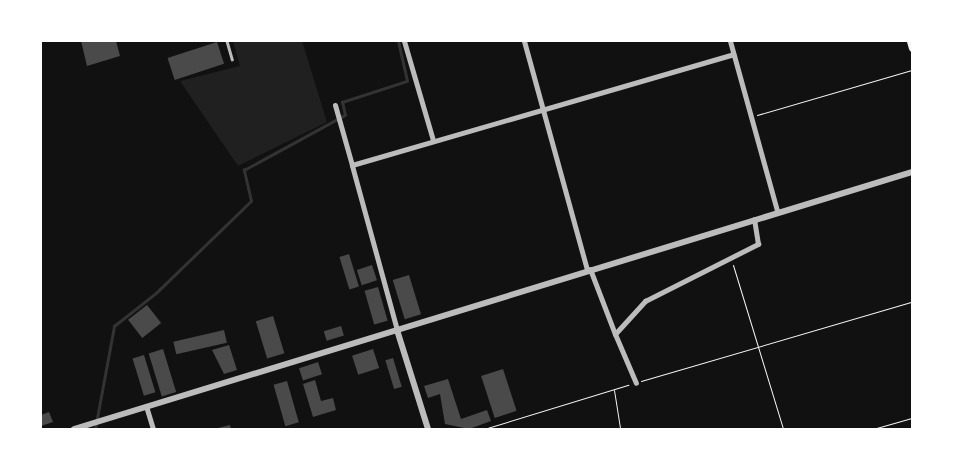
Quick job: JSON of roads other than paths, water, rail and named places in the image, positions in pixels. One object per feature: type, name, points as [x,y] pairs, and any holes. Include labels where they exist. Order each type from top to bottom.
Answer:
[{"type":"main road","points":[[910,41],[912,48]]},
{"type":"street","points":[[404,41],[433,140]]},
{"type":"street","points":[[524,41],[589,270],[636,383]]},
{"type":"street","points":[[730,41],[777,211]]},
{"type":"street","points":[[352,165],[734,54]]},
{"type":"street","points":[[335,105],[397,330],[428,429]]},
{"type":"street","points":[[74,429],[754,218],[912,172]]},
{"type":"street","points":[[615,334],[645,301],[758,244],[754,218]]},
{"type":"street","points":[[146,406],[153,429]]},
{"type":"lane","points":[[227,41],[232,59]]},
{"type":"waterway","points":[[95,429],[114,326],[156,293],[251,201],[244,170],[345,115],[342,102],[407,81],[398,41]]}]
